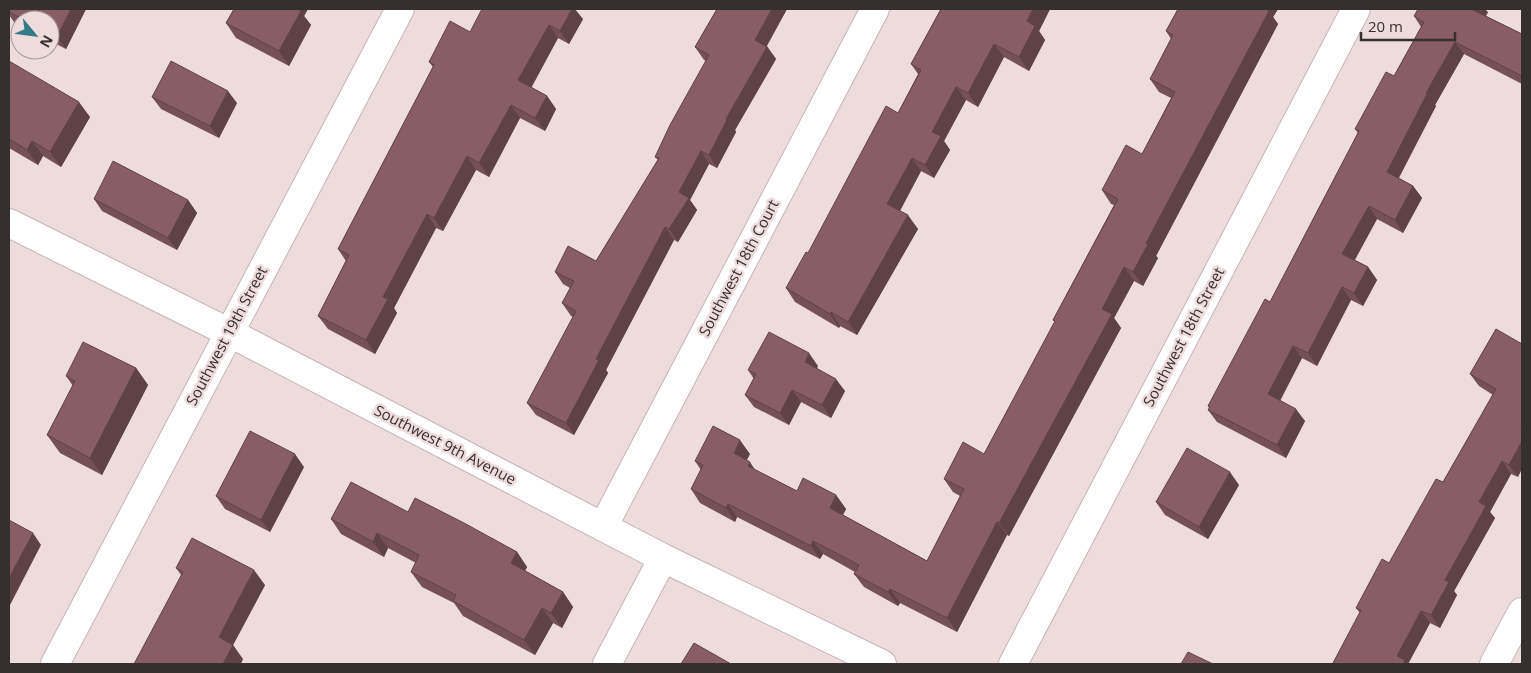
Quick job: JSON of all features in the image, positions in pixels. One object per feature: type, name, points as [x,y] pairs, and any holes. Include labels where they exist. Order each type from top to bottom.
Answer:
[{"type":"street","name":"Southwest 19th Street","points":[[55,664],[400,9]]},
{"type":"street","name":"Southwest 18th Court","points":[[603,527],[876,9]]},
{"type":"street","name":"Southwest 18th Street","points":[[1012,664],[1356,9]]},
{"type":"street","name":"Southwest 9th Avenue","points":[[9,223],[230,333],[663,558],[882,664]]},
{"type":"street","points":[[607,664],[663,558]]},
{"type":"street","points":[[1494,664],[1522,612]]},
{"type":"building","points":[[9,9],[71,9],[60,31],[60,10],[10,10],[9,12]]},
{"type":"building","points":[[234,9],[297,9],[301,11],[279,51],[226,23]]},
{"type":"building","points":[[482,9],[572,9],[560,31],[549,25],[518,80],[547,96],[535,118],[511,105],[479,163],[467,156],[434,218],[427,214],[383,297],[388,299],[366,340],[318,316],[349,255],[338,249],[434,65],[429,62],[450,21],[470,32]]},
{"type":"building","points":[[717,9],[772,9],[755,40],[767,47],[726,119],[709,155],[701,151],[679,192],[689,198],[669,229],[665,227],[596,359],[599,360],[566,423],[527,403],[576,311],[562,303],[574,281],[555,272],[568,246],[596,261],[659,158],[655,157],[670,125],[709,55],[695,47]]},
{"type":"building","points":[[941,9],[1033,9],[1027,21],[1035,26],[1019,57],[994,44],[968,93],[956,87],[932,132],[941,136],[925,165],[912,158],[887,204],[908,215],[848,322],[831,312],[830,314],[786,288],[806,252],[808,253],[886,106],[898,113],[921,70],[911,64]]},
{"type":"building","points":[[1178,9],[1265,9],[1269,11],[1146,243],[1148,244],[1133,272],[1124,267],[1102,309],[1112,314],[999,523],[997,522],[947,618],[890,589],[888,592],[854,574],[859,565],[813,541],[811,546],[728,504],[726,508],[691,489],[703,465],[695,461],[713,426],[740,440],[734,453],[750,462],[748,466],[797,491],[803,478],[836,495],[830,508],[927,561],[964,489],[944,479],[963,442],[984,454],[1118,199],[1102,190],[1126,145],[1142,154],[1175,92],[1150,79],[1173,35],[1166,31]]},
{"type":"building","points":[[1418,9],[1474,9],[1522,34],[1522,76],[1455,42],[1426,93],[1387,172],[1413,186],[1395,220],[1369,206],[1342,254],[1368,267],[1354,293],[1342,287],[1308,353],[1293,346],[1268,394],[1296,409],[1277,445],[1208,410],[1210,407],[1208,406],[1265,299],[1270,302],[1359,131],[1355,129],[1386,72],[1394,76],[1424,22],[1414,16]]},
{"type":"building","points":[[9,61],[79,102],[50,152],[32,141],[27,150],[9,139]]},
{"type":"building","points":[[171,61],[228,91],[210,126],[152,97]]},
{"type":"building","points":[[113,161],[188,200],[168,238],[94,199]]},
{"type":"building","points":[[1496,329],[1522,344],[1522,441],[1509,465],[1502,461],[1479,502],[1486,506],[1445,580],[1449,582],[1431,615],[1421,611],[1397,656],[1405,660],[1403,664],[1335,664],[1333,663],[1361,610],[1356,608],[1382,559],[1389,563],[1436,479],[1443,482],[1496,389],[1470,374]]},
{"type":"building","points":[[769,332],[809,353],[805,362],[836,379],[822,405],[792,390],[780,413],[745,395],[756,374],[748,370]]},
{"type":"building","points":[[83,342],[136,368],[90,458],[47,435],[75,381],[66,376]]},
{"type":"building","points":[[250,431],[295,454],[261,520],[216,496]]},
{"type":"building","points":[[1187,448],[1230,472],[1199,527],[1156,502]]},
{"type":"building","points":[[351,482],[408,512],[415,498],[517,552],[511,563],[563,592],[551,613],[542,608],[524,640],[453,601],[456,595],[411,572],[419,555],[377,533],[373,542],[331,519]]},
{"type":"building","points":[[9,520],[33,533],[9,578]]},
{"type":"building","points":[[192,538],[254,570],[219,637],[233,645],[223,664],[134,664],[183,572],[176,568]]},
{"type":"building","points":[[694,643],[731,664],[681,664]]},
{"type":"building","points":[[1188,652],[1213,664],[1181,664]]}]
